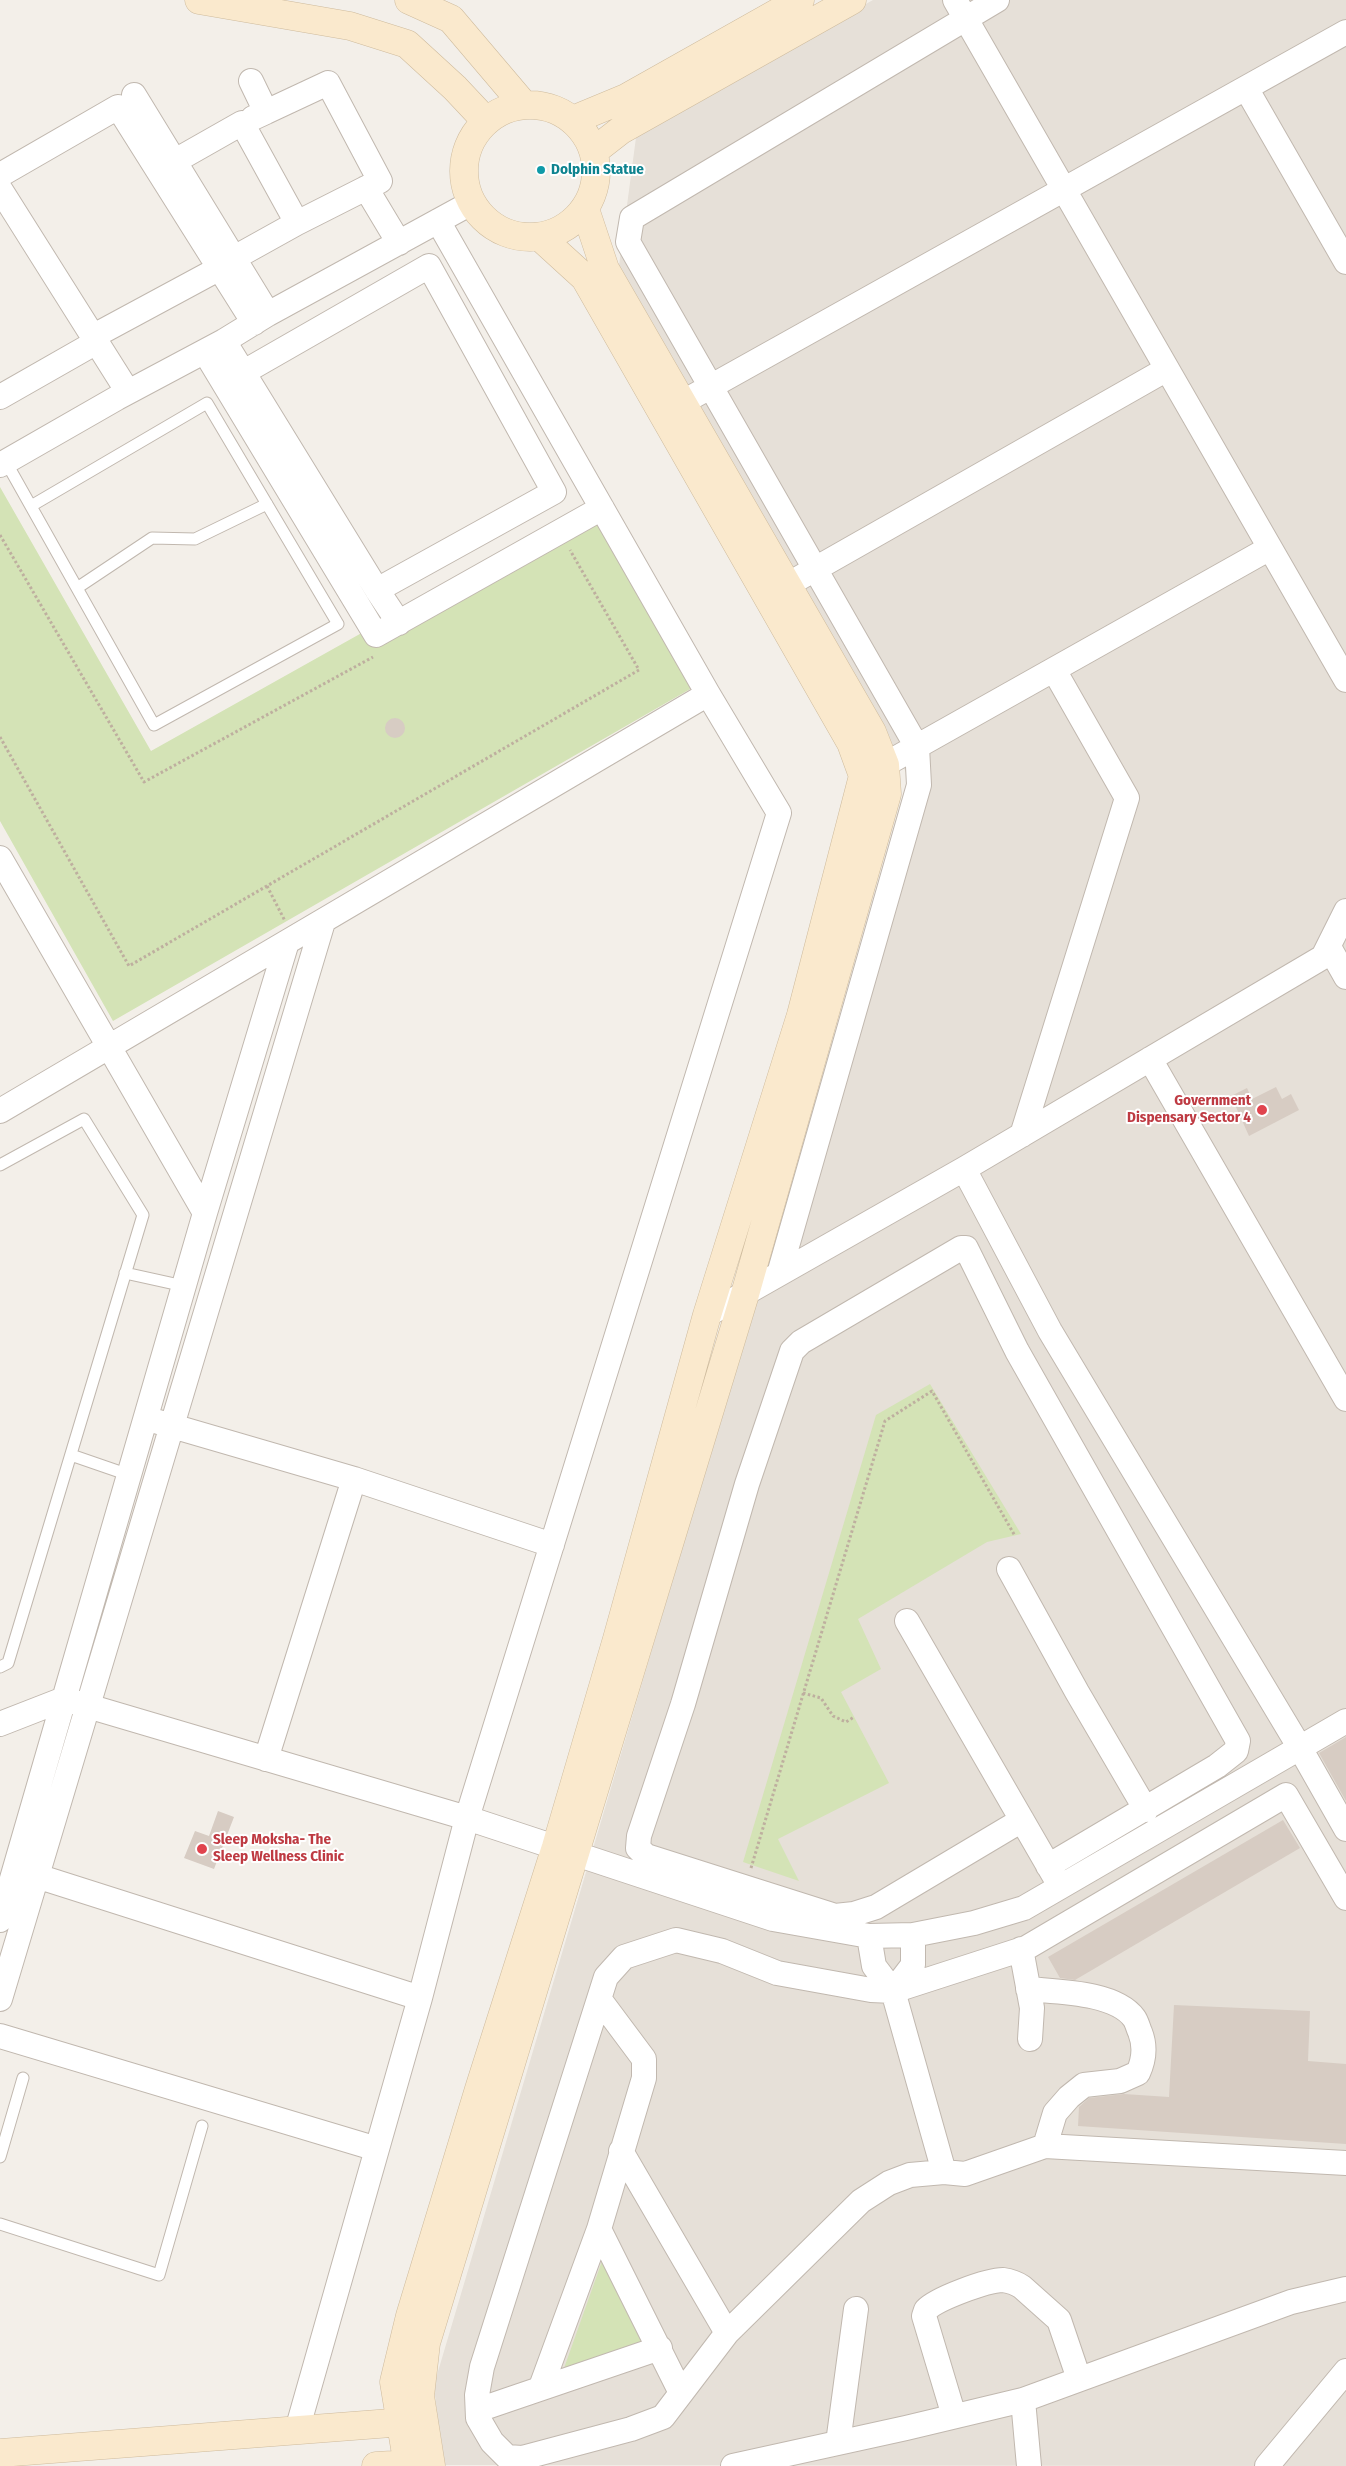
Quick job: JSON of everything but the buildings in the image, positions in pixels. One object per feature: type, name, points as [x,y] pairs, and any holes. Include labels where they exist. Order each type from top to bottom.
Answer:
[{"type":"street","points":[[199,0],[350,26],[407,44],[455,88],[486,121]]},
{"type":"street","points":[[409,0],[451,19],[524,104]]},
{"type":"street","points":[[573,120],[626,98],[800,0]]},
{"type":"street","points":[[594,151],[621,130],[852,0]]},
{"type":"street","points":[[779,1274],[919,785],[917,747],[628,242],[632,218],[960,9],[997,0]]},
{"type":"street","points":[[960,9],[1346,680]]},
{"type":"street","points":[[672,408],[1346,32]]},
{"type":"street","points":[[250,81],[266,112]]},
{"type":"street","points":[[0,397],[226,268],[297,223],[380,181],[328,83],[242,124],[175,161]]},
{"type":"street","points":[[1246,88],[1346,262]]},
{"type":"street","points":[[134,95],[175,161],[226,268]]},
{"type":"street","points":[[524,104],[550,108],[573,120],[585,134],[594,151],[597,171],[594,191],[585,209],[573,222],[558,232],[540,237],[520,237],[500,231],[483,219],[471,203],[464,186],[463,168],[466,150],[474,134],[486,121],[504,110],[524,104]]},
{"type":"street","points":[[0,175],[118,107],[261,319]]},
{"type":"street","points":[[242,124],[297,223]]},
{"type":"street","points":[[366,188],[398,243]]},
{"type":"street","points":[[0,189],[123,395]]},
{"type":"street","points":[[3,464],[123,395],[215,347],[261,319],[471,203]]},
{"type":"street","points":[[376,2466],[419,2465],[412,2422],[394,2382],[410,2316],[479,2088],[566,1850],[745,1294],[888,794],[874,770],[851,744],[672,408],[605,269],[585,209]]},
{"type":"street","points":[[0,210],[92,343]]},
{"type":"street","points":[[297,2430],[420,1998],[467,1818],[779,812],[708,694],[438,222]]},
{"type":"street","points":[[540,237],[585,278],[787,585],[872,732],[874,770],[801,1015],[707,1315],[617,1639],[566,1850]]},
{"type":"street","points":[[244,372],[429,266],[554,492],[377,590]]},
{"type":"street","points":[[215,347],[376,634],[602,508]]},
{"type":"street","points":[[215,347],[244,372],[398,623]]},
{"type":"street","points":[[787,585],[1167,369]]},
{"type":"street","points":[[874,770],[1270,548]]},
{"type":"street","points":[[1022,1135],[1126,798],[1054,670]]},
{"type":"street","points":[[0,1110],[323,922],[708,694]]},
{"type":"street","points":[[0,858],[205,1213]]},
{"type":"street","points":[[707,1315],[964,1169],[1323,957],[1346,912]]},
{"type":"street","points":[[0,1999],[25,1873],[75,1703],[171,1426],[323,922]]},
{"type":"street","points":[[75,1703],[129,1475],[205,1213],[291,940]]},
{"type":"street","points":[[1329,947],[1346,977]]},
{"type":"street","points":[[1150,1059],[1346,1399]]},
{"type":"street","points":[[964,1169],[1050,1331],[1300,1748],[1346,1829]]},
{"type":"street","points":[[1022,1820],[876,1907],[854,1914],[835,1916],[646,1856],[638,1848],[639,1836],[683,1704],[747,1484],[792,1351],[801,1342],[961,1248],[966,1248],[1017,1351],[1238,1741],[1236,1751],[1217,1766],[1146,1810],[1048,1866]]},
{"type":"street","points":[[1017,1351],[1050,1331]]},
{"type":"street","points":[[146,1419],[354,1480],[552,1545]]},
{"type":"street","points":[[266,1759],[354,1480]]},
{"type":"street","points":[[1009,1568],[1077,1692],[1146,1810]]},
{"type":"street","points":[[907,1621],[1060,1887]]},
{"type":"street","points":[[0,1724],[75,1703],[467,1818],[773,1918],[870,1936],[913,1935],[974,1923],[1024,1908],[1346,1721]]},
{"type":"street","points":[[1346,1898],[1286,1795],[1021,1949],[893,1992],[871,1990],[777,1972],[722,1951],[676,1940],[624,1957],[606,1977],[482,2367],[477,2396],[478,2418],[492,2442],[506,2456],[522,2458],[631,2429],[663,2417],[727,2334],[861,2201],[889,2183],[910,2175],[944,2172],[965,2174],[1045,2146],[1346,2163]]},
{"type":"street","points":[[0,1920],[25,1873]]},
{"type":"street","points":[[25,1873],[420,1998]]},
{"type":"street","points":[[893,1992],[913,1965],[913,1935]]},
{"type":"street","points":[[870,1936],[874,1966],[893,1992],[944,2172]]},
{"type":"street","points":[[1021,1949],[1032,2008],[1030,2039]]},
{"type":"street","points":[[1028,1989],[1091,1996],[1116,2004],[1134,2018],[1143,2044],[1144,2058],[1138,2074],[1120,2081],[1084,2085],[1069,2097],[1056,2113],[1045,2146]]},
{"type":"street","points":[[541,2387],[599,2229],[644,2078],[644,2059],[600,2000]]},
{"type":"street","points":[[0,2036],[377,2149]]},
{"type":"street","points":[[621,2151],[727,2334]]},
{"type":"street","points":[[599,2229],[682,2393]]},
{"type":"street","points":[[954,2416],[924,2316],[926,2310],[941,2298],[995,2281],[1015,2283],[1022,2286],[1059,2320],[1078,2379]]},
{"type":"street","points":[[733,2466],[798,2459],[838,2443],[1023,2400],[1291,2302],[1346,2289]]},
{"type":"street","points":[[838,2443],[856,2309]]},
{"type":"street","points":[[478,2410],[660,2348]]},
{"type":"street","points":[[1267,2466],[1346,2371]]},
{"type":"street","points":[[1023,2400],[1029,2466]]},
{"type":"street","points":[[0,2453],[34,2458],[297,2430],[412,2422]]},
{"type":"lane","points":[[3,464],[31,506],[154,725],[338,624],[207,403],[31,506]]},
{"type":"lane","points":[[77,588],[152,538],[195,539],[267,504]]},
{"type":"lane","points":[[0,1165],[84,1119],[142,1215],[8,1663],[0,1667]]},
{"type":"lane","points":[[125,1273],[184,1286]]},
{"type":"lane","points":[[71,1455],[129,1475]]},
{"type":"lane","points":[[0,2157],[23,2078]]},
{"type":"lane","points":[[0,2224],[160,2275],[202,2126]]},
{"type":"path","points":[[0,534],[144,782],[379,654]]},
{"type":"path","points":[[0,737],[129,966],[639,670],[571,549],[562,554]]},
{"type":"path","points":[[267,886],[291,940]]},
{"type":"path","points":[[745,1887],[885,1421],[932,1391],[1015,1536]]},
{"type":"path","points":[[803,1693],[821,1698],[832,1716],[846,1722],[854,1717]]},
{"type":"shaded area","points":[[873,0],[1346,0],[1346,2466],[442,2465],[434,2385],[910,779],[618,273],[637,130]]},
{"type":"green space","points":[[0,487],[151,751],[590,505],[692,688],[113,1021],[0,821]]},
{"type":"green space","points":[[930,1384],[1021,1534],[987,1542],[858,1619],[881,1669],[841,1692],[889,1783],[778,1839],[799,1881],[743,1862],[876,1415]]},
{"type":"green space","points":[[602,2261],[648,2345],[563,2371]]},
{"type":"place","name":"Dolphin Statue","points":[[541,170]]},
{"type":"place","name":"Government Dispensary Sector 4","points":[[1262,1110]]},
{"type":"place","name":"Sleep Moksha- The Sleep Wellness Clinic","points":[[202,1849]]}]
